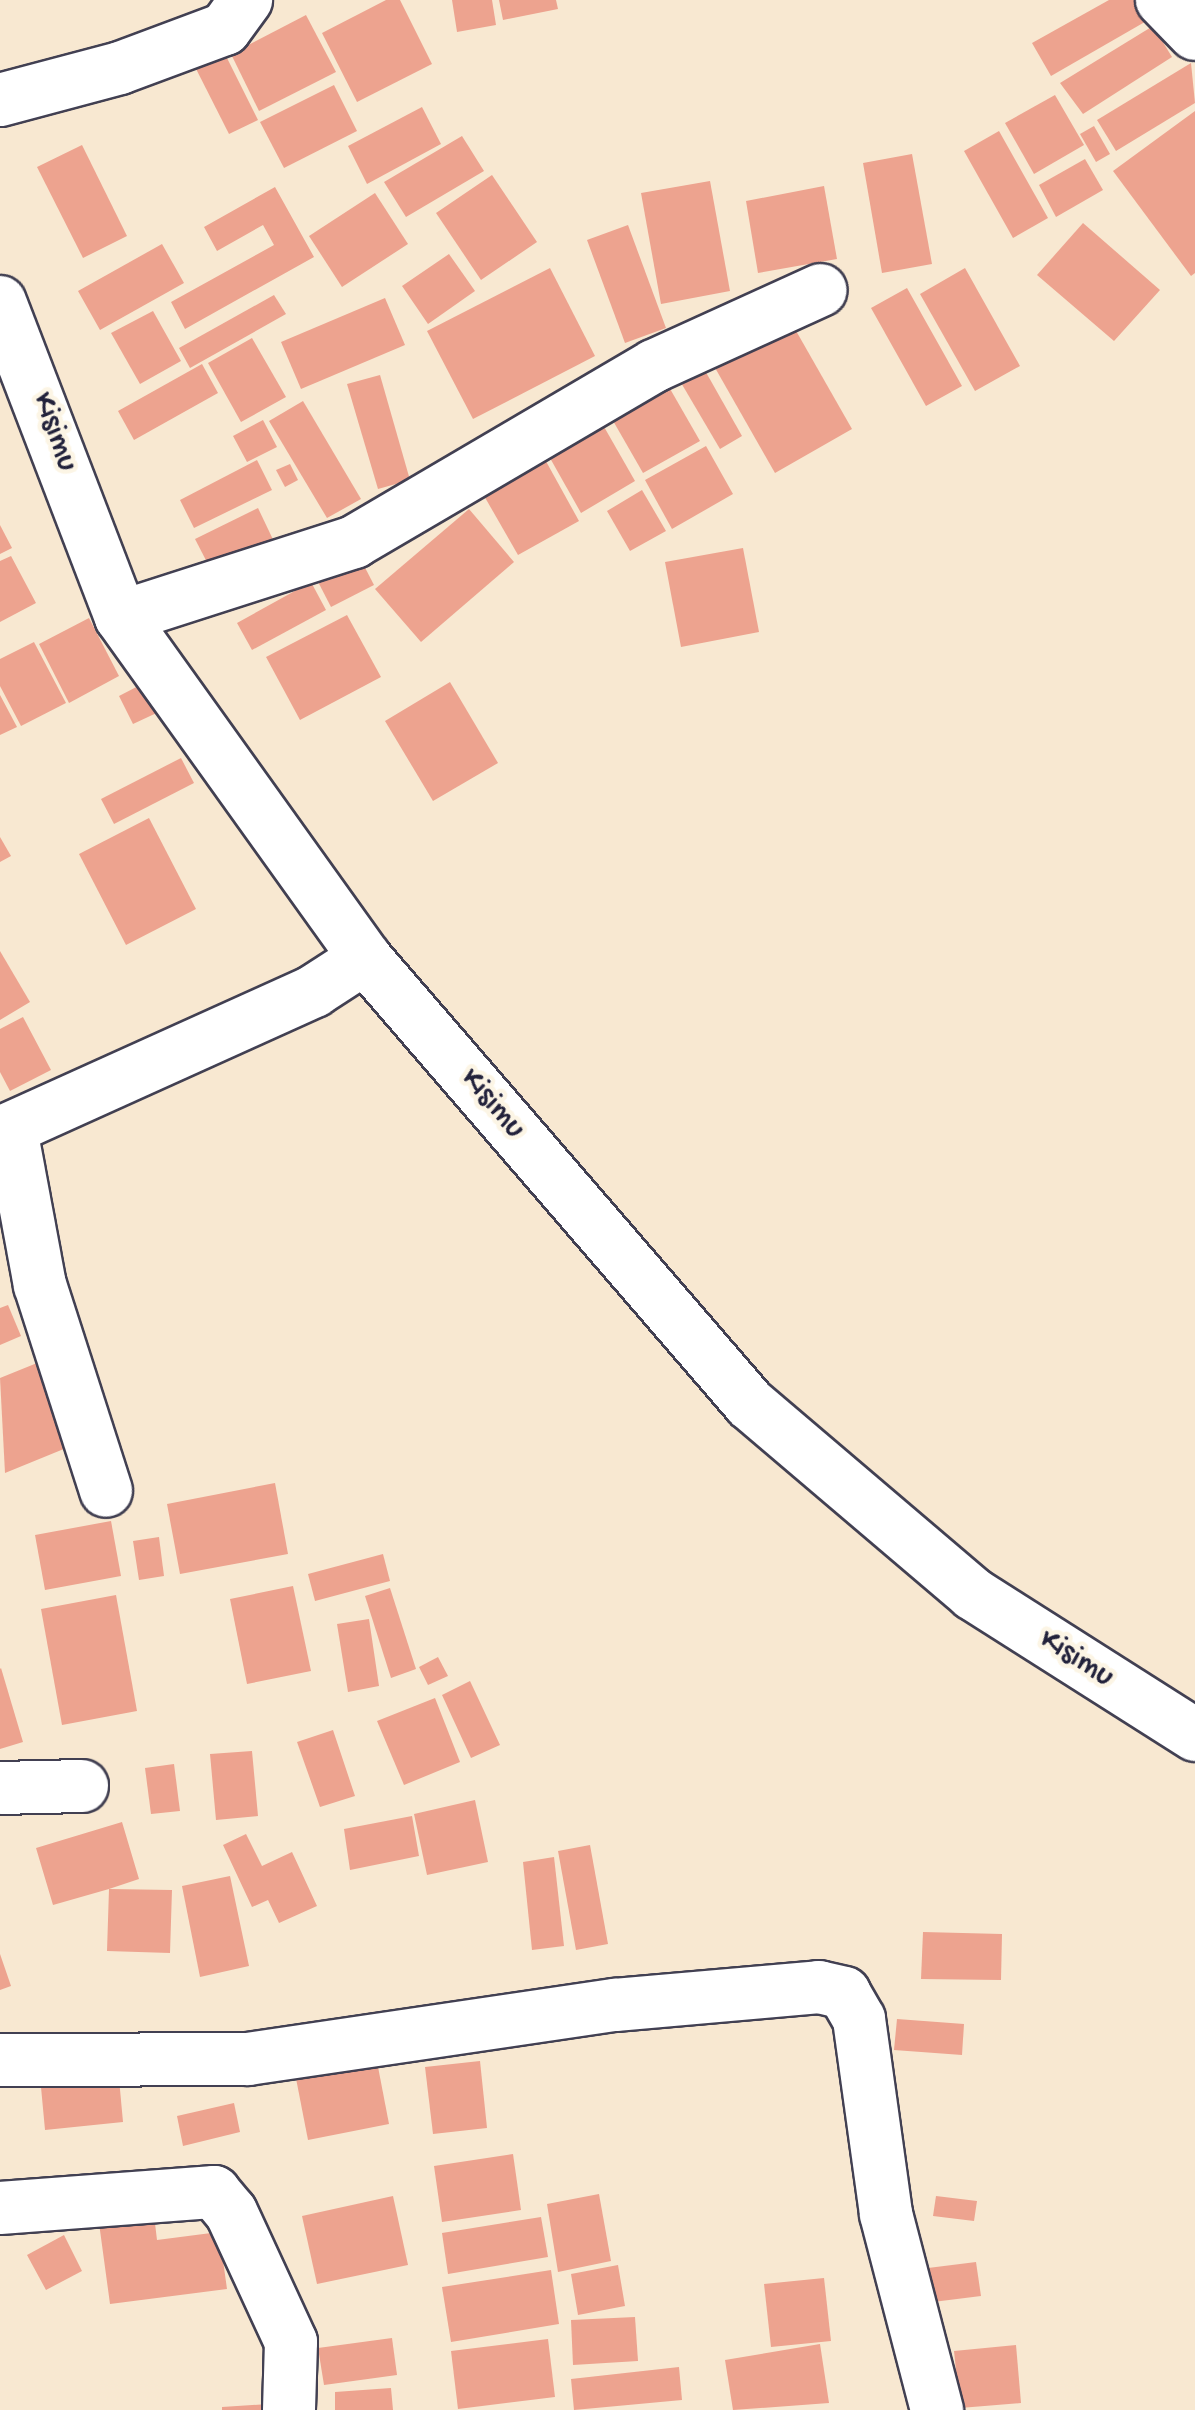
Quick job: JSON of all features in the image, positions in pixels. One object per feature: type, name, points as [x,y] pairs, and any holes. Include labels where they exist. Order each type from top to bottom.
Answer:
[{"type":"street","points":[[0,100],[120,68],[225,29],[246,0]]},
{"type":"street","points":[[1162,0],[1195,34]]},
{"type":"street","points":[[121,617],[354,542],[654,366],[821,290]]},
{"type":"street","name":"Kisimu","points":[[0,302],[25,352],[121,617],[365,958],[750,1404],[973,1594],[1195,1734]]},
{"type":"street","points":[[106,1491],[40,1285],[6,1131],[314,991],[365,958]]},
{"type":"street","points":[[0,1788],[82,1786]]},
{"type":"street","points":[[0,2060],[248,2059],[614,2005],[818,1987],[844,1993],[859,2019],[886,2214],[937,2410]]},
{"type":"street","points":[[0,2208],[214,2192],[230,2212],[290,2342],[289,2410]]},
{"type":"building","points":[[386,0],[400,0],[432,64],[357,102],[322,33]]},
{"type":"building","points":[[452,0],[492,0],[496,25],[457,32]]},
{"type":"building","points":[[499,0],[556,0],[558,9],[503,20]]},
{"type":"building","points":[[1109,0],[1139,0],[1150,19],[1051,76],[1032,43]]},
{"type":"building","points":[[306,15],[336,72],[259,111],[231,54]]},
{"type":"building","points":[[1153,26],[1172,57],[1083,114],[1060,83]]},
{"type":"building","points":[[217,38],[258,120],[229,134],[188,53]]},
{"type":"building","points":[[1191,63],[1195,103],[1116,151],[1097,120]]},
{"type":"building","points":[[334,85],[357,131],[284,168],[260,122]]},
{"type":"building","points":[[1055,95],[1084,145],[1034,174],[1005,123]]},
{"type":"building","points":[[422,107],[441,144],[367,184],[348,146]]},
{"type":"building","points":[[1195,111],[1195,273],[1191,276],[1113,171]]},
{"type":"building","points":[[1094,126],[1110,154],[1096,162],[1080,134]]},
{"type":"building","points":[[999,131],[1048,218],[1013,238],[964,151]]},
{"type":"building","points":[[462,136],[484,171],[406,217],[384,182]]},
{"type":"building","points":[[82,145],[127,236],[83,258],[37,167]]},
{"type":"building","points":[[912,154],[932,264],[882,273],[863,163]]},
{"type":"building","points":[[1085,159],[1103,190],[1056,217],[1039,185]]},
{"type":"building","points":[[492,175],[537,242],[481,280],[436,213]]},
{"type":"building","points":[[710,181],[730,291],[661,304],[641,193]]},
{"type":"building","points":[[824,186],[837,259],[758,273],[746,201]]},
{"type":"building","points":[[275,187],[314,257],[185,329],[171,302],[274,245],[263,225],[217,251],[204,227]]},
{"type":"building","points":[[375,193],[408,244],[342,287],[309,236]]},
{"type":"building","points":[[1083,223],[1160,290],[1114,341],[1037,275]]},
{"type":"building","points":[[628,225],[666,328],[625,343],[587,240]]},
{"type":"building","points":[[162,244],[184,283],[100,330],[78,291]]},
{"type":"building","points":[[449,254],[475,291],[428,324],[402,286]]},
{"type":"building","points":[[550,268],[595,356],[473,419],[427,331]]},
{"type":"building","points":[[965,268],[1020,366],[975,391],[920,294]]},
{"type":"building","points":[[907,288],[962,386],[926,406],[871,308]]},
{"type":"building","points":[[274,295],[286,314],[190,368],[179,348]]},
{"type":"building","points":[[385,298],[405,345],[301,389],[281,342]]},
{"type":"building","points":[[153,311],[181,361],[140,384],[111,333]]},
{"type":"building","points":[[787,315],[852,429],[775,473],[710,359]]},
{"type":"building","points":[[252,338],[286,397],[241,422],[208,363]]},
{"type":"building","points":[[202,364],[218,393],[134,440],[118,411]]},
{"type":"building","points":[[703,367],[742,436],[720,449],[680,381]]},
{"type":"building","points":[[380,375],[410,480],[378,489],[347,384]]},
{"type":"building","points":[[669,387],[700,441],[643,473],[612,419]]},
{"type":"building","points":[[303,401],[361,499],[327,518],[269,421]]},
{"type":"building","points":[[595,411],[635,481],[581,513],[541,442]]},
{"type":"building","points":[[263,420],[277,447],[247,462],[233,436]]},
{"type":"building","points":[[537,445],[579,521],[518,555],[475,480]]},
{"type":"building","points":[[706,446],[733,494],[672,529],[645,480]]},
{"type":"building","points":[[257,460],[272,490],[194,528],[180,500]]},
{"type":"building","points":[[290,464],[298,480],[285,487],[276,470]]},
{"type":"building","points":[[642,490],[666,531],[630,551],[607,511]]},
{"type":"building","points":[[258,508],[288,571],[227,601],[195,539]]},
{"type":"building","points":[[469,509],[514,562],[421,642],[375,589]]},
{"type":"building","points":[[0,525],[12,548],[0,554]]},
{"type":"building","points":[[743,548],[759,632],[681,647],[665,562]]},
{"type":"building","points":[[358,554],[374,585],[331,607],[315,576]]},
{"type":"building","points":[[11,556],[36,603],[0,622],[0,561]]},
{"type":"building","points":[[311,582],[326,610],[252,650],[237,623]]},
{"type":"building","points":[[347,615],[381,677],[300,720],[266,657]]},
{"type":"building","points":[[89,618],[119,676],[69,703],[39,644]]},
{"type":"building","points":[[34,642],[66,703],[21,726],[0,686],[0,659]]},
{"type":"building","points":[[148,681],[163,710],[133,724],[119,696]]},
{"type":"building","points":[[450,682],[498,763],[433,801],[385,721]]},
{"type":"building","points":[[0,695],[17,727],[0,735]]},
{"type":"building","points":[[181,758],[194,783],[114,824],[101,799]]},
{"type":"building","points":[[149,818],[196,909],[126,945],[79,854]]},
{"type":"building","points":[[0,837],[11,856],[0,862]]},
{"type":"building","points":[[0,951],[30,1002],[0,1020]]},
{"type":"building","points":[[23,1017],[51,1070],[10,1091],[0,1072],[0,1029]]},
{"type":"building","points":[[8,1305],[21,1336],[0,1345],[0,1308]]},
{"type":"building","points":[[42,1361],[76,1444],[5,1473],[0,1378]]},
{"type":"building","points":[[275,1483],[288,1554],[180,1574],[167,1504]]},
{"type":"building","points":[[111,1521],[121,1576],[45,1590],[35,1535]]},
{"type":"building","points":[[159,1537],[164,1576],[139,1580],[133,1541]]},
{"type":"building","points":[[383,1554],[390,1581],[315,1601],[308,1574]]},
{"type":"building","points":[[293,1586],[311,1671],[247,1684],[230,1599]]},
{"type":"building","points":[[390,1588],[416,1669],[391,1678],[365,1596]]},
{"type":"building","points":[[116,1595],[137,1711],[62,1725],[41,1609]]},
{"type":"building","points":[[369,1619],[379,1686],[348,1692],[337,1624]]},
{"type":"building","points":[[438,1657],[448,1676],[428,1685],[419,1667]]},
{"type":"building","points":[[0,1669],[23,1742],[0,1749]]},
{"type":"building","points":[[470,1681],[500,1745],[471,1758],[442,1695]]},
{"type":"building","points":[[435,1698],[460,1762],[404,1785],[377,1721]]},
{"type":"building","points":[[333,1730],[355,1796],[320,1807],[297,1742]]},
{"type":"building","points":[[252,1751],[258,1816],[216,1820],[210,1754]]},
{"type":"building","points":[[174,1764],[180,1811],[151,1814],[145,1768]]},
{"type":"building","points":[[475,1800],[488,1862],[427,1875],[414,1814]]},
{"type":"building","points":[[412,1816],[419,1856],[350,1870],[344,1829]]},
{"type":"building","points":[[122,1822],[139,1879],[53,1905],[36,1848]]},
{"type":"building","points":[[246,1834],[262,1866],[292,1852],[317,1906],[279,1923],[268,1900],[252,1907],[223,1845]]},
{"type":"building","points":[[590,1845],[608,1944],[576,1950],[558,1851]]},
{"type":"building","points":[[554,1857],[564,1946],[532,1950],[523,1862]]},
{"type":"building","points":[[230,1876],[249,1966],[200,1977],[182,1886]]},
{"type":"building","points":[[109,1889],[172,1890],[170,1953],[107,1951]]},
{"type":"building","points":[[923,1932],[1002,1934],[1001,1980],[921,1979]]},
{"type":"building","points":[[0,1954],[11,1986],[0,1990]]},
{"type":"building","points":[[897,2019],[964,2024],[962,2055],[894,2050]]},
{"type":"building","points":[[374,2046],[389,2124],[308,2140],[293,2063]]},
{"type":"building","points":[[117,2057],[123,2122],[45,2130],[39,2066]]},
{"type":"building","points":[[480,2061],[487,2128],[433,2134],[425,2067]]},
{"type":"building","points":[[234,2103],[240,2132],[183,2146],[177,2116]]},
{"type":"building","points":[[513,2154],[521,2210],[442,2222],[434,2166]]},
{"type":"building","points":[[599,2194],[611,2261],[558,2272],[547,2204]]},
{"type":"building","points":[[393,2196],[408,2265],[317,2284],[302,2216]]},
{"type":"building","points":[[936,2196],[977,2201],[974,2221],[933,2216]]},
{"type":"building","points":[[154,2215],[157,2240],[219,2232],[227,2289],[110,2304],[99,2223]]},
{"type":"building","points":[[541,2217],[548,2257],[448,2274],[442,2233]]},
{"type":"building","points":[[64,2235],[82,2271],[46,2290],[27,2255]]},
{"type":"building","points":[[976,2262],[981,2296],[917,2304],[912,2270]]},
{"type":"building","points":[[618,2265],[625,2306],[578,2315],[571,2274]]},
{"type":"building","points":[[551,2270],[559,2324],[451,2342],[442,2287]]},
{"type":"building","points":[[824,2278],[831,2341],[771,2347],[764,2284]]},
{"type":"building","points":[[635,2317],[638,2361],[573,2365],[571,2320]]},
{"type":"building","points":[[392,2338],[397,2375],[324,2385],[318,2348]]},
{"type":"building","points":[[548,2339],[555,2397],[458,2409],[451,2351]]},
{"type":"building","points":[[820,2344],[829,2403],[733,2410],[725,2360]]},
{"type":"building","points":[[1016,2345],[1021,2403],[960,2408],[954,2351]]},
{"type":"building","points":[[679,2367],[682,2400],[574,2410],[571,2379]]},
{"type":"building","points":[[391,2388],[393,2410],[335,2410],[335,2392]]},
{"type":"building","points":[[283,2403],[283,2410],[222,2410],[222,2407]]}]
